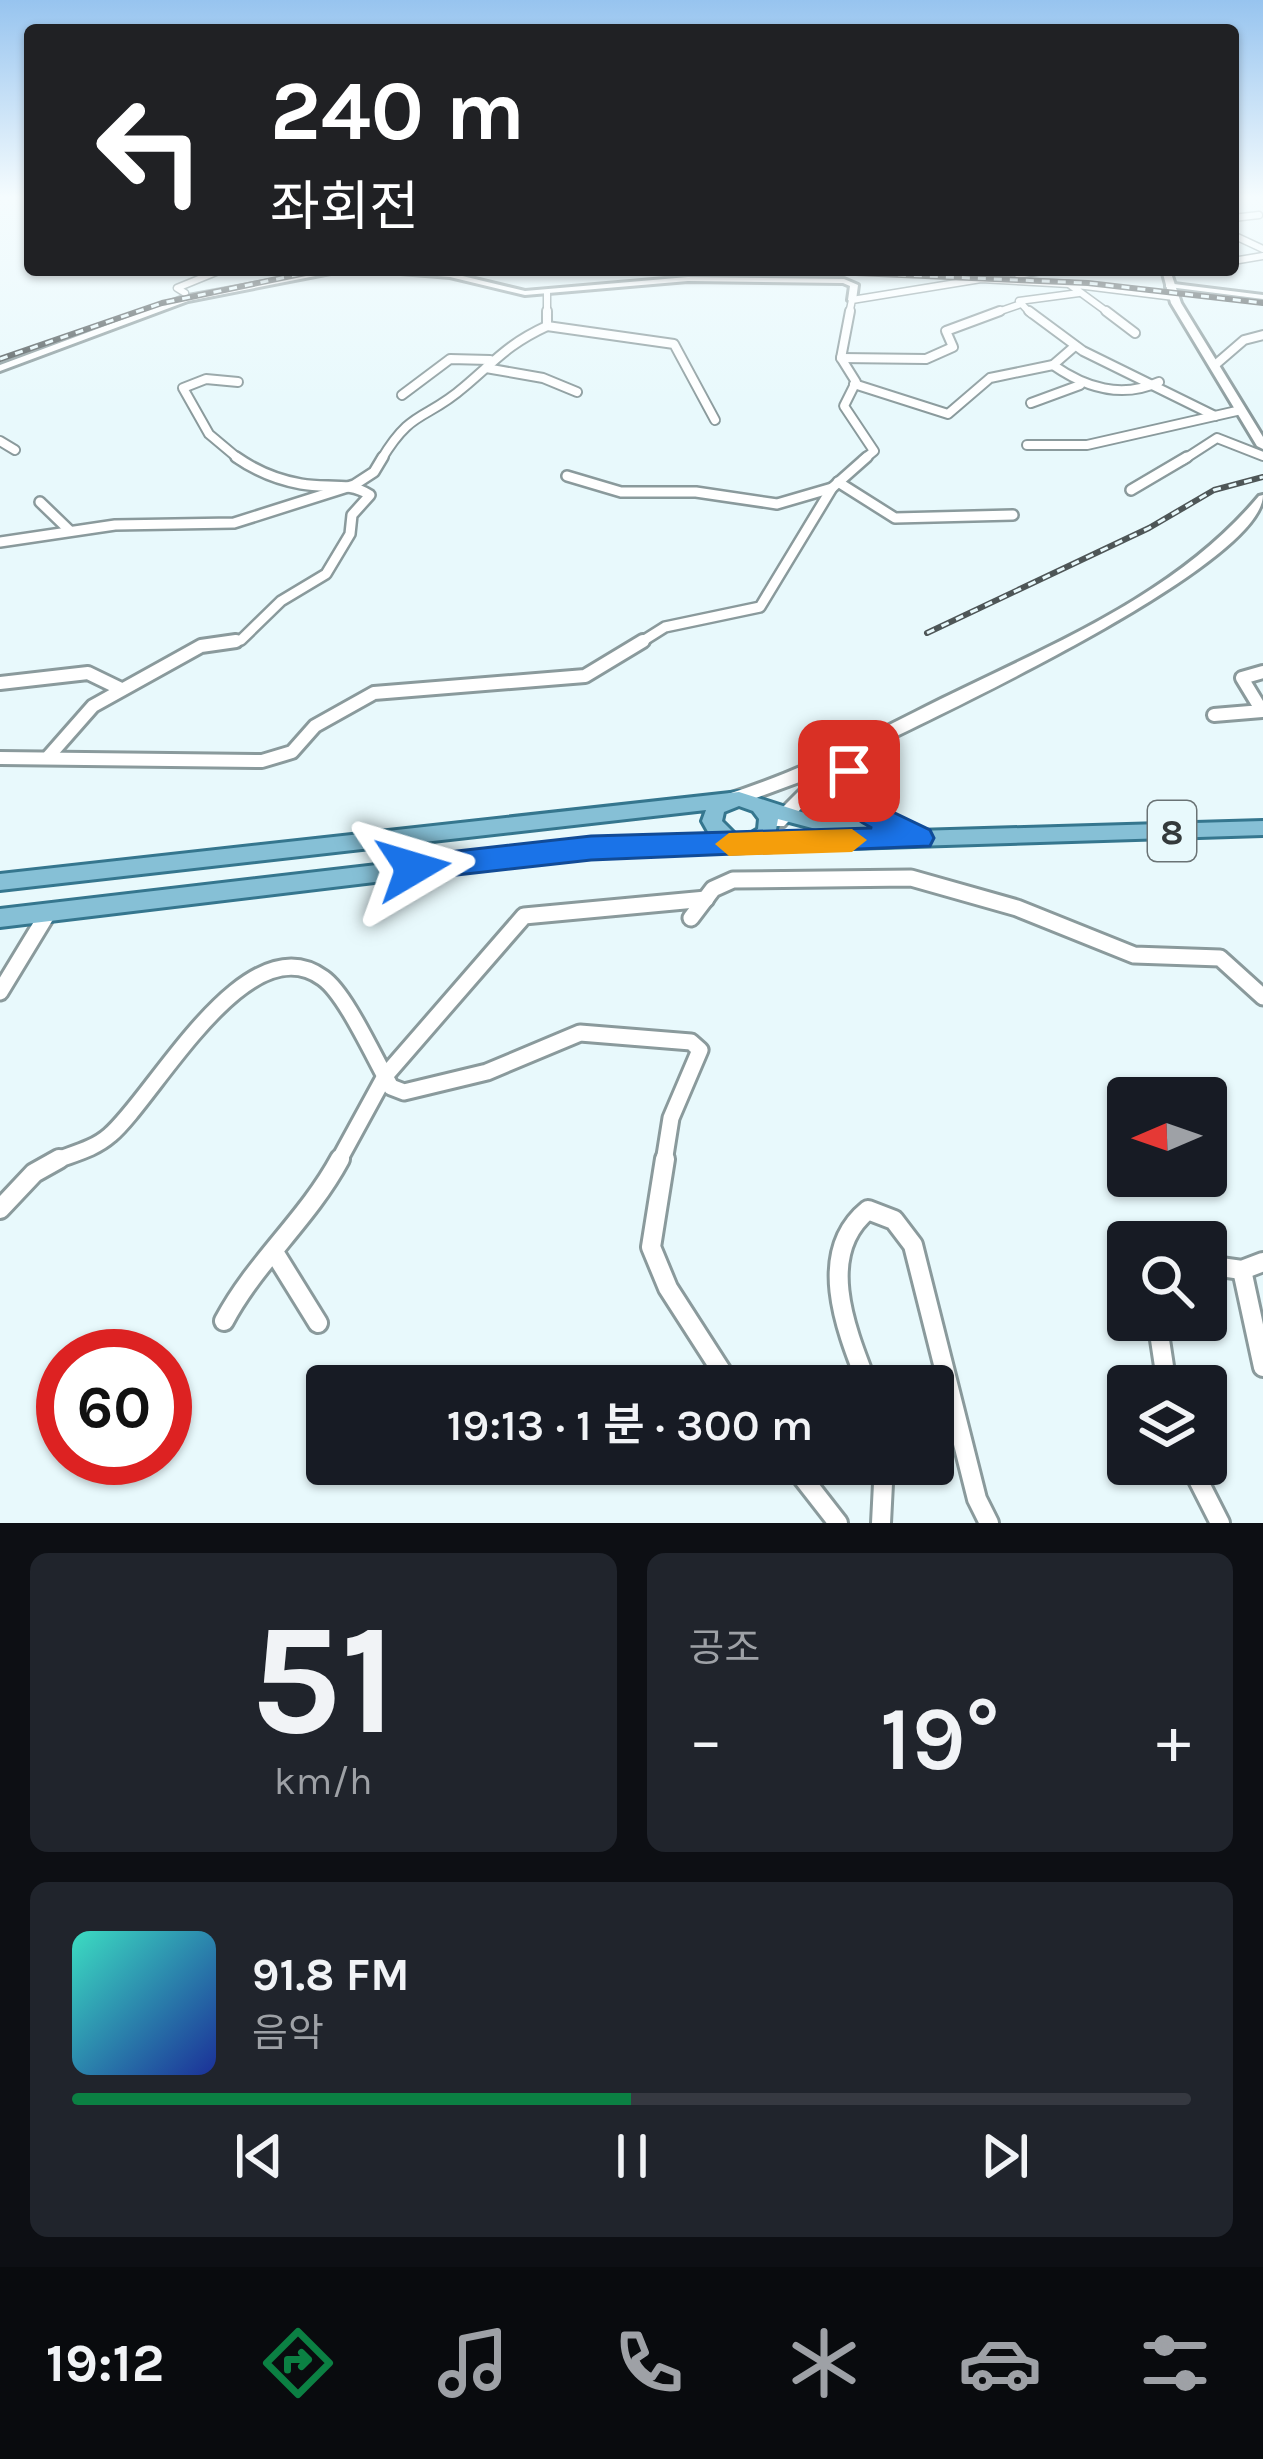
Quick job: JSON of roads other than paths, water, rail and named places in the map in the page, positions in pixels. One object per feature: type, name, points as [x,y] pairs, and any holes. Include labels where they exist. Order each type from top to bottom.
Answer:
[{"type":"main road","points":[[1169,281],[1263,446]]},
{"type":"main road","points":[[846,754],[767,832],[745,844],[726,840],[714,828],[716,808],[730,800],[846,754],[1138,600],[1218,546],[1263,499]]},
{"type":"main road","points":[[864,745],[849,771],[853,798],[879,822],[920,838]]},
{"type":"main road","points":[[0,882],[730,800],[758,804],[769,817],[767,832]]},
{"type":"main road","name":"8","points":[[758,804],[784,815],[920,838]]},
{"type":"main road","name":"8","points":[[0,918],[591,848],[1263,828]]},
{"type":"street","points":[[185,293],[177,288],[206,276]]},
{"type":"street","points":[[0,368],[174,302],[310,276]]},
{"type":"street","points":[[454,276],[514,293],[718,281],[844,281],[854,285],[841,358],[854,384],[948,414],[997,375],[1053,364],[1075,346]]},
{"type":"street","points":[[718,281],[720,276]]},
{"type":"street","points":[[852,300],[981,279],[1069,284],[1169,281],[1263,297]]},
{"type":"street","points":[[1069,284],[1135,334]]},
{"type":"street","points":[[841,358],[893,354],[913,362],[935,357],[953,346],[946,331],[1021,304],[1079,292]]},
{"type":"street","points":[[547,326],[548,293]]},
{"type":"street","points":[[1021,304],[1075,346],[1160,382],[1215,416]]},
{"type":"street","points":[[0,542],[69,530],[234,523],[354,485],[374,472],[402,424],[462,390],[507,344],[547,326],[674,344],[688,362],[715,420]]},
{"type":"street","points":[[1215,365],[1244,340],[1263,335]]},
{"type":"street","points":[[402,395],[450,359],[532,375],[577,392]]},
{"type":"street","points":[[1053,364],[1080,385]]},
{"type":"street","points":[[50,756],[93,706],[201,646],[241,640],[281,602],[326,574],[350,534],[352,515],[370,495],[354,485],[334,488],[254,473],[209,435],[183,388],[206,379],[238,382]]},
{"type":"street","points":[[1031,403],[1080,385],[1129,391],[1160,382]]},
{"type":"street","points":[[0,758],[262,761],[292,752],[315,727],[374,693],[553,682],[598,672],[665,627],[766,604],[835,485],[874,451],[846,412],[843,399],[854,384]]},
{"type":"street","points":[[1027,445],[1087,445],[1241,410]]},
{"type":"street","points":[[1131,490],[1148,486],[1180,458],[1217,438],[1263,456]]},
{"type":"street","points":[[0,441],[15,450]]},
{"type":"street","points":[[567,476],[621,492],[696,492],[777,504],[835,485],[895,518],[1013,515]]},
{"type":"street","points":[[40,502],[69,530]]},
{"type":"street","points":[[1214,715],[1262,711],[1243,678],[1245,673],[1263,672]]},
{"type":"street","points":[[0,683],[88,673],[121,689]]},
{"type":"street","points":[[691,919],[713,889],[733,880],[910,878],[1017,908],[1134,955],[1220,958],[1233,964],[1263,997]]},
{"type":"street","points":[[224,1321],[245,1282],[314,1207],[385,1076],[524,916],[706,899]]},
{"type":"street","points":[[0,992],[48,913]]},
{"type":"street","points":[[0,1209],[39,1168],[88,1151],[112,1134],[207,1013],[260,978],[302,968],[318,972],[392,1087],[420,1091],[487,1072],[580,1033],[691,1042],[700,1050],[700,1061],[671,1118],[651,1247],[668,1288],[718,1365]]},
{"type":"street","points":[[862,1365],[837,1281],[848,1231],[856,1216],[868,1210],[894,1220],[913,1245],[943,1365]]},
{"type":"street","points":[[274,1252],[290,1285],[318,1323]]},
{"type":"street","points":[[1227,1268],[1242,1270],[1263,1262]]},
{"type":"street","points":[[1242,1270],[1263,1367]]},
{"type":"street","points":[[954,1407],[977,1498],[989,1523]]},
{"type":"street","points":[[808,1485],[838,1523]]},
{"type":"street","points":[[881,1523],[883,1485]]},
{"type":"street","points":[[1201,1485],[1220,1523]]},
{"type":"railway","points":[[0,359],[162,303],[291,276]]},
{"type":"railway","points":[[925,276],[1088,283],[1263,303]]},
{"type":"railway","points":[[927,633],[1149,528],[1214,490],[1263,477]]}]
